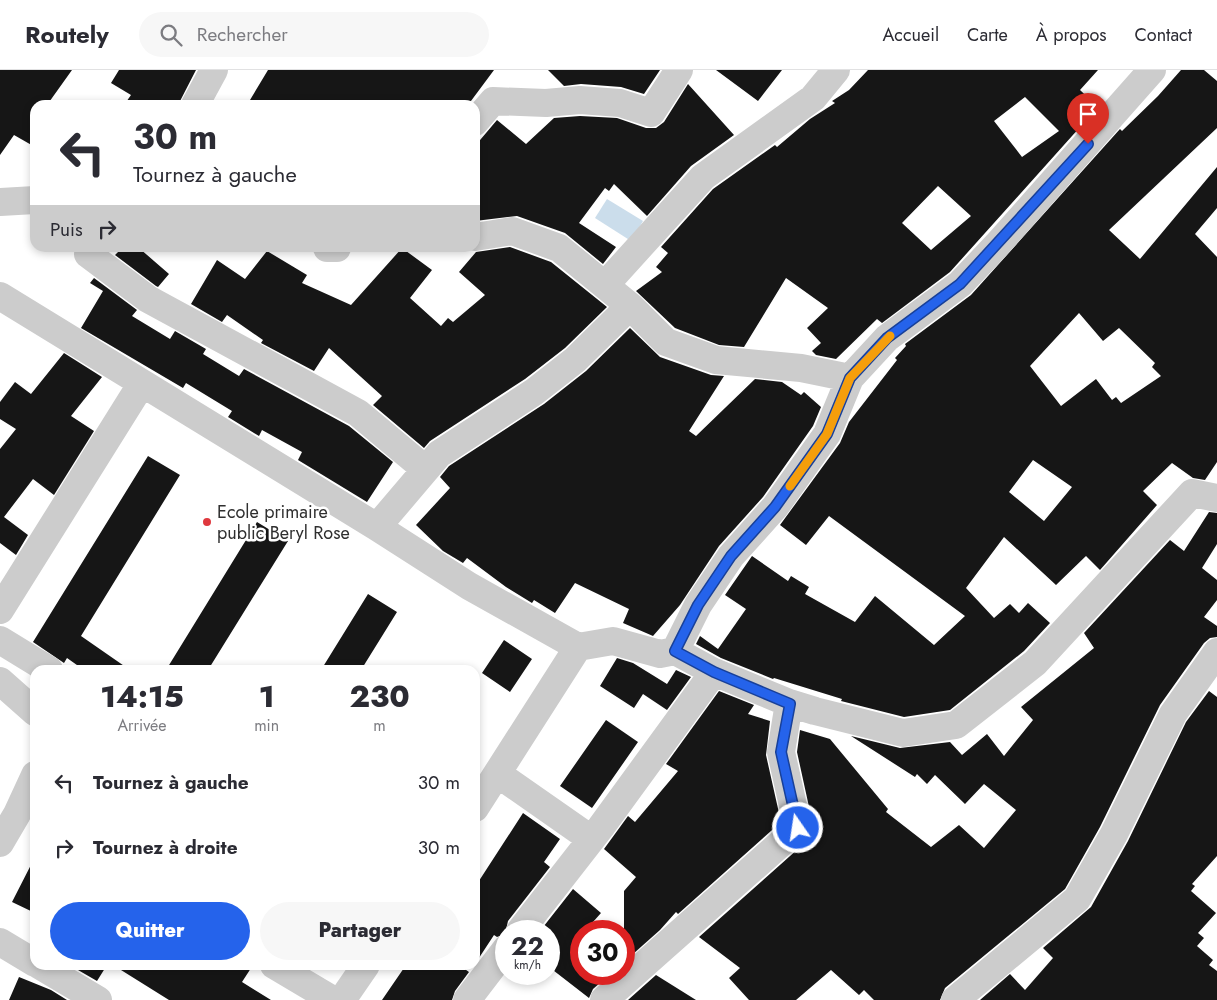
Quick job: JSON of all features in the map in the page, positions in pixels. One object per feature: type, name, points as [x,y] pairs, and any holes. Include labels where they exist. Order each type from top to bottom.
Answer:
[{"type":"street","points":[[198,100],[214,70]]},
{"type":"street","points":[[480,116],[493,101],[546,103],[580,100],[620,103],[651,113],[679,70]]},
{"type":"street","points":[[605,285],[703,177],[813,98],[836,70]]},
{"type":"street","points":[[675,651],[698,605],[731,556],[775,507],[827,434],[850,378],[887,338],[960,284],[1049,188],[1152,70]]},
{"type":"street","points":[[0,202],[30,200]]},
{"type":"street","points":[[480,236],[512,232],[559,248],[630,306],[666,342],[716,360],[801,368],[850,378]]},
{"type":"street","points":[[90,252],[88,254],[148,299],[358,412],[425,468]]},
{"type":"street","points":[[0,296],[378,527],[469,586],[578,647],[613,641],[660,654],[675,651],[714,672],[790,704],[902,733],[956,726],[1035,663],[1192,493],[1217,498]]},
{"type":"street","points":[[378,527],[425,468],[439,454],[534,392],[575,360],[630,306]]},
{"type":"street","points":[[0,610],[142,383]]},
{"type":"street","points":[[0,640],[41,665]]},
{"type":"street","points":[[480,801],[578,647]]},
{"type":"street","points":[[955,1000],[1076,898],[1114,834],[1173,714],[1217,652]]},
{"type":"street","points":[[528,920],[591,839],[714,672]]},
{"type":"street","points":[[0,681],[30,708]]},
{"type":"street","points":[[604,1000],[798,828],[781,752],[790,704]]},
{"type":"street","points":[[498,774],[591,839]]},
{"type":"street","points":[[0,844],[26,819],[30,799]]},
{"type":"street","points":[[0,942],[30,960]]},
{"type":"street","points":[[466,1000],[495,962]]},
{"type":"street","points":[[47,970],[98,1000]]},
{"type":"street","points":[[285,970],[347,997],[363,970]]},
{"type":"water","points":[[607,199],[643,221],[631,241],[595,218]]},
{"type":"building","points":[[0,70],[72,70],[51,100],[30,100],[30,144],[14,135],[0,155]]},
{"type":"building","points":[[119,70],[196,70],[181,100],[128,100],[131,95],[111,83]]},
{"type":"building","points":[[268,70],[494,70],[472,100],[250,100]]},
{"type":"building","points":[[548,70],[660,70],[644,94],[621,87],[581,84],[564,86]]},
{"type":"building","points":[[716,70],[782,70],[758,101]]},
{"type":"building","points":[[868,70],[1098,70],[1080,90],[1098,107],[950,272],[882,323],[877,319],[836,359],[816,355],[812,351],[821,343],[807,328],[828,308],[786,278],[744,347],[719,345],[675,328],[636,291],[662,272],[656,267],[668,253],[661,247],[713,189],[775,145],[777,147],[810,119],[835,103],[832,101],[849,90]],"holes":[[[1025,97],[1059,131],[1022,157],[994,121]],[[938,186],[971,216],[931,250],[902,223]]]},
{"type":"building","points":[[1181,70],[1204,70],[1217,81],[1217,128],[1109,230],[1140,259],[1217,167],[1217,208],[1195,234],[1217,257],[1217,462],[1205,480],[1193,478],[1172,463],[1143,491],[1157,505],[1100,570],[1086,556],[1056,585],[1004,537],[966,588],[994,618],[1010,604],[1019,613],[1028,603],[1050,623],[1024,651],[950,710],[904,717],[841,701],[842,699],[773,679],[721,658],[696,644],[700,636],[718,649],[746,609],[725,595],[752,556],[788,581],[791,576],[809,587],[805,594],[855,622],[875,596],[934,645],[965,616],[829,516],[806,545],[780,525],[840,443],[849,422],[897,360],[895,358],[906,346],[905,344],[971,295],[1120,129],[1122,131],[1158,96]],"holes":[[[1079,313],[1103,341],[1119,328],[1155,363],[1152,367],[1161,376],[1121,403],[1116,397],[1112,400],[1096,379],[1061,406],[1030,366]],[[1033,460],[1072,487],[1044,521],[1009,492]]]},
{"type":"building","points":[[688,84],[734,135],[691,166],[647,216],[614,184],[609,191],[605,188],[579,223],[616,247],[603,264],[565,233],[517,216],[480,220],[480,140],[497,120],[526,144],[554,118],[580,116],[617,118],[646,128],[656,128],[664,122]]},
{"type":"building","points":[[510,247],[551,262],[607,307],[565,348],[525,379],[430,441],[424,448],[373,405],[382,396],[329,348],[314,371],[261,343],[263,340],[227,315],[222,322],[191,304],[217,260],[245,279],[266,252],[269,252],[307,275],[302,283],[351,305],[398,252],[407,252],[432,270],[410,298],[441,326],[448,318],[453,322],[485,295],[459,272],[476,252]]},
{"type":"building","points":[[118,252],[144,252],[169,274],[158,287],[115,255]]},
{"type":"building","points":[[94,278],[137,310],[132,316],[170,339],[175,331],[206,349],[203,354],[239,376],[244,369],[349,426],[393,462],[367,502],[298,460],[302,452],[262,430],[259,436],[228,417],[232,411],[186,383],[183,388],[81,328],[103,291],[90,283]]},
{"type":"building","points":[[630,328],[660,357],[711,375],[724,376],[689,431],[696,436],[755,379],[782,382],[801,395],[804,392],[821,407],[813,426],[763,497],[719,546],[680,605],[653,636],[623,623],[629,609],[575,583],[555,613],[534,600],[532,603],[506,587],[467,558],[463,563],[443,551],[416,525],[450,488],[440,477],[449,466],[544,404],[586,371]]},
{"type":"building","points":[[64,353],[102,377],[71,416],[94,431],[54,495],[33,479],[4,517],[28,535],[16,555],[0,543],[0,449],[16,429],[0,419],[0,402],[15,382],[31,394]]},
{"type":"building","points":[[148,456],[180,475],[81,636],[123,665],[77,665],[67,658],[64,663],[33,642]]},
{"type":"building","points":[[1209,512],[1217,513],[1217,544],[1202,568],[1217,580],[1217,600],[1204,617],[1217,626],[1217,637],[1210,638],[1204,643],[1160,705],[1100,827],[1065,889],[945,988],[940,1000],[874,1000],[864,990],[859,995],[831,970],[796,1000],[749,1000],[729,978],[740,968],[699,937],[808,840],[813,833],[813,825],[797,752],[800,730],[830,739],[888,809],[886,812],[931,847],[959,825],[984,848],[1016,810],[984,784],[965,804],[935,775],[927,784],[917,774],[915,777],[851,736],[900,748],[950,742],[962,755],[987,734],[1004,756],[1033,720],[1021,707],[1094,648],[1084,633],[1170,540],[1184,551]]},
{"type":"building","points":[[257,522],[288,541],[211,665],[169,665]]},
{"type":"building","points":[[368,594],[397,612],[364,665],[324,665]]},
{"type":"building","points":[[504,640],[532,659],[510,692],[482,673]]},
{"type":"building","points":[[617,658],[633,663],[667,684],[676,670],[691,677],[667,710],[643,694],[634,708],[600,686]]},
{"type":"building","points":[[719,691],[754,705],[748,714],[770,721],[766,755],[781,822],[678,914],[676,912],[660,930],[635,952],[635,920],[624,920],[624,891],[636,877],[604,849],[628,816],[635,822],[678,771],[666,764]]},
{"type":"building","points":[[1209,691],[1217,697],[1217,856],[1192,884],[1195,886],[1191,891],[1216,913],[1198,933],[1204,938],[1197,946],[1213,960],[1209,965],[1217,971],[1217,1000],[980,1000],[1010,974],[1025,990],[1053,958],[1043,948],[1091,907],[1128,841],[1186,722]]},
{"type":"building","points":[[606,720],[638,742],[592,808],[560,786]]},
{"type":"building","points":[[523,813],[560,839],[544,862],[550,867],[509,920],[495,920],[495,936],[480,956],[480,879]]},
{"type":"building","points":[[30,867],[30,911],[12,902]]},
{"type":"building","points":[[573,889],[601,913],[595,920],[570,920],[570,983],[560,976],[560,920],[549,920]]},
{"type":"building","points":[[78,970],[104,970],[97,981]]},
{"type":"building","points":[[121,970],[250,970],[242,982],[271,1000],[169,1000]]},
{"type":"building","points":[[403,970],[466,970],[469,972],[455,991],[452,1000],[382,1000]]},
{"type":"building","points":[[656,975],[696,1000],[628,1000]]},
{"type":"building","points":[[19,977],[51,990],[67,1000],[9,1000]]},
{"type":"building","points":[[572,985],[598,985],[593,989],[589,998]]},
{"type":"slow traffic","points":[[790,486],[827,434],[850,378],[890,336]]},
{"type":"place","name":"Ecole primaire public Beryl Rose","points":[[207,522]]},
{"type":"route","points":[[798,828],[781,752],[790,704],[714,672],[675,651],[698,605],[731,556],[775,507],[827,434],[850,378],[887,338],[960,284],[1088,144]]}]
